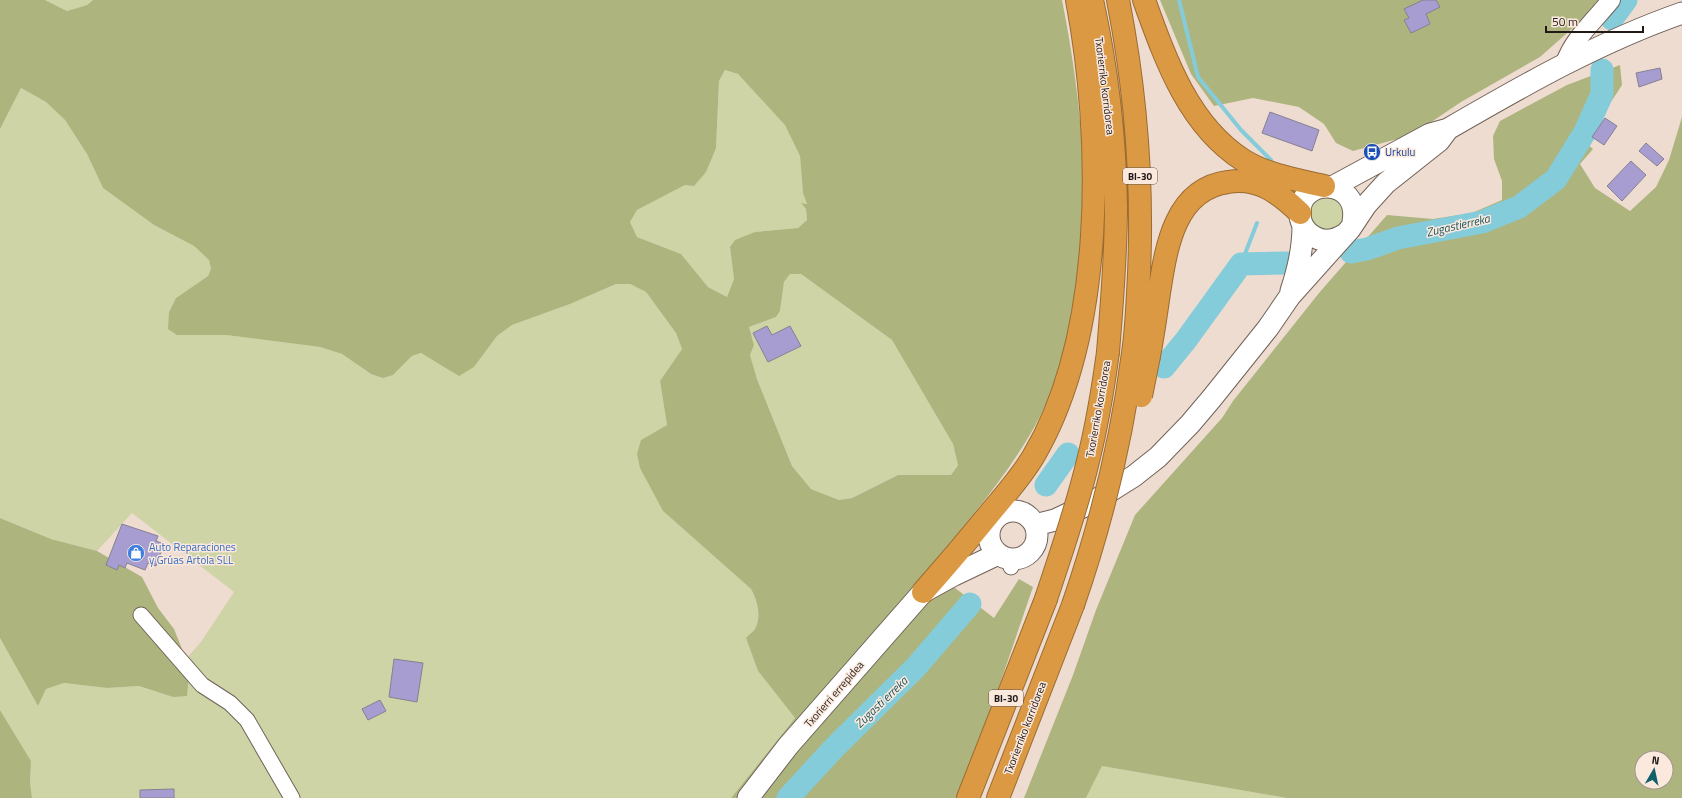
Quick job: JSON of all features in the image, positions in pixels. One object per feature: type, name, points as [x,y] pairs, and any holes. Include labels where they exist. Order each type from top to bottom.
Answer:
[{"type":"highway","points":[[1011,510],[1027,468],[1047,428],[1070,369],[1078,340],[1089,267],[1093,174],[1092,132],[1086,60],[1076,0]]},
{"type":"highway","name":"Txorierriko korridorea","points":[[968,798],[1046,598],[1071,523],[1088,462],[1103,389],[1108,352],[1114,278],[1115,186],[1107,81],[1092,0]]},
{"type":"highway","name":"BI-30","points":[[1118,0],[1128,51],[1135,107],[1140,178],[1141,355]]},
{"type":"highway","points":[[1144,0],[1174,75],[1191,106],[1209,131],[1243,160],[1261,169],[1328,186]]},
{"type":"highway","points":[[1141,355],[1168,243],[1177,220],[1190,201],[1205,189],[1222,182],[1236,180],[1250,181],[1264,185],[1277,192],[1302,220]]},
{"type":"highway","name":"Txorierriko korridorea","points":[[998,798],[1073,605],[1088,560],[1106,528],[1126,462],[1141,355]]},
{"type":"highway","points":[[923,592],[1027,468]]},
{"type":"main road","points":[[1290,296],[1298,269],[1303,241],[1301,205],[1304,198],[1316,188],[1328,186],[1430,134],[1448,129],[1587,53],[1648,25],[1682,13]]},
{"type":"main road","points":[[1035,525],[1054,520],[1091,503],[1134,476],[1158,457],[1190,424],[1212,398],[1268,328],[1290,296],[1386,183],[1439,141],[1448,129]]},
{"type":"main road","points":[[1302,220],[1308,233],[1322,240],[1330,241],[1349,228],[1354,206],[1351,199],[1339,189],[1328,186]]},
{"type":"main road","points":[[923,592],[954,575],[1007,560],[1020,558],[1027,554],[1033,548],[1036,541],[1037,533],[1035,525],[1025,514],[1011,510],[998,516],[990,527],[988,534],[991,545],[1007,560]]},
{"type":"main road","points":[[944,568],[988,534]]},
{"type":"main road","name":"Txorierri errepidea","points":[[748,798],[788,746],[923,592]]},
{"type":"street","points":[[1565,64],[1569,51],[1576,41],[1611,0]]},
{"type":"street","points":[[141,616],[202,685],[230,703],[247,720],[292,798]]},
{"type":"green space","points":[[0,0],[45,0],[67,11],[87,5],[93,0],[1062,0],[1077,91],[1084,185],[1083,232],[1079,279],[1071,325],[1053,387],[1037,422],[1010,466],[995,487],[929,568],[994,618],[1019,579],[1033,587],[961,798],[731,798],[795,718],[758,671],[746,638],[755,629],[758,619],[757,603],[751,589],[663,511],[640,468],[637,454],[641,440],[667,425],[660,381],[682,349],[676,333],[646,292],[630,284],[616,284],[570,304],[512,325],[497,336],[474,367],[459,376],[421,353],[412,356],[393,375],[383,378],[371,374],[342,354],[320,347],[226,335],[177,335],[168,329],[169,312],[176,298],[208,276],[211,269],[209,260],[194,246],[154,225],[103,188],[87,154],[65,120],[46,102],[21,88],[0,129]],"holes":[[[725,70],[738,74],[785,125],[800,156],[803,193],[807,204],[801,203],[806,209],[807,220],[798,228],[755,232],[735,240],[730,247],[734,279],[727,297],[708,287],[681,254],[637,237],[630,222],[637,210],[685,185],[694,186],[706,172],[716,148],[719,81]],[[790,274],[801,274],[892,340],[953,444],[958,465],[951,475],[898,475],[852,498],[839,500],[811,489],[792,466],[757,379],[750,355],[754,345],[749,327],[776,317],[780,311],[784,282]]]},
{"type":"green space","points":[[45,0],[93,0],[87,5],[67,11]]},
{"type":"green space","points":[[1160,0],[1598,0],[1575,26],[1540,57],[1461,102],[1412,135],[1353,151],[1336,143],[1324,124],[1299,107],[1253,98],[1214,106],[1191,74]]},
{"type":"green space","points":[[1620,65],[1622,85],[1585,142],[1593,149],[1580,164],[1595,188],[1630,211],[1656,187],[1669,160],[1682,117],[1682,798],[1287,798],[1102,766],[1086,798],[1024,798],[1073,675],[1096,610],[1135,515],[1222,418],[1233,401],[1319,293],[1387,215],[1433,219],[1472,213],[1502,200],[1502,181],[1494,159],[1493,136],[1500,121],[1567,85]]},
{"type":"green space","points":[[725,70],[738,74],[785,124],[800,156],[803,193],[807,204],[802,203],[806,208],[807,220],[798,228],[755,232],[730,247],[734,279],[727,297],[708,287],[681,254],[637,237],[630,222],[637,210],[685,185],[716,148],[719,81]]},
{"type":"green space","points":[[21,88],[46,102],[65,120],[87,154],[103,188],[154,225],[194,246],[209,260],[211,269],[208,276],[176,298],[177,335],[226,335],[320,347],[342,354],[371,374],[393,375],[412,356],[421,353],[459,375],[474,367],[497,336],[512,325],[570,304],[616,284],[630,284],[646,292],[676,333],[682,349],[660,381],[667,425],[641,440],[663,511],[751,589],[757,603],[758,619],[755,629],[746,638],[758,671],[795,718],[731,798],[32,798],[30,782],[31,761],[0,710],[0,638],[38,706],[46,689],[64,683],[107,688],[139,686],[173,697],[186,659],[201,642],[234,592],[132,513],[97,551],[51,539],[0,518],[0,129]]},
{"type":"green space","points":[[1325,194],[1343,203],[1344,224],[1323,232],[1310,222],[1311,203]]},
{"type":"green space","points":[[790,274],[801,274],[892,340],[953,444],[958,464],[951,475],[898,475],[852,498],[839,500],[811,489],[792,466],[757,379],[750,355],[754,345],[749,327],[776,317],[780,311],[784,282]]},
{"type":"green space","points":[[0,518],[51,539],[97,551],[142,577],[158,608],[174,629],[186,659],[189,673],[187,696],[173,697],[139,686],[107,688],[64,683],[46,689],[38,706],[0,638]]},
{"type":"green space","points":[[0,710],[31,761],[30,782],[32,798],[0,798]]},
{"type":"green space","points":[[1102,766],[1287,798],[1086,798]]},
{"type":"building","points":[[1423,0],[1436,0],[1440,7],[1426,14],[1430,24],[1411,33],[1404,20],[1409,18],[1404,9]]},
{"type":"building","points":[[1660,68],[1662,79],[1639,87],[1636,73]]},
{"type":"building","points":[[1270,112],[1319,130],[1312,151],[1262,133]]},
{"type":"building","points":[[1605,118],[1617,126],[1604,145],[1592,137]]},
{"type":"building","points":[[1646,143],[1664,159],[1657,166],[1639,151]]},
{"type":"building","points":[[1631,161],[1646,175],[1622,201],[1607,186]]},
{"type":"building","points":[[767,326],[772,335],[790,326],[801,346],[768,362],[753,333]]},
{"type":"building","name":"Auto Reparaciones y Grúas Artola SLL","points":[[122,524],[158,536],[156,541],[164,544],[156,566],[148,563],[145,570],[127,563],[125,568],[119,565],[117,570],[106,565]]},
{"type":"building","points":[[394,659],[423,663],[417,702],[389,697]]},
{"type":"building","points":[[380,700],[386,711],[368,720],[362,709]]},
{"type":"building","points":[[174,789],[174,798],[140,798],[140,790]]},
{"type":"waterway","points":[[1179,0],[1198,77],[1241,130],[1271,160]]},
{"type":"waterway","name":"Zugastierreka","points":[[1612,19],[1626,0]]},
{"type":"waterway","name":"Zugastierreka","points":[[1351,252],[1367,249],[1398,238],[1482,222],[1519,207],[1556,179],[1585,132],[1602,94],[1602,70]]},
{"type":"waterway","points":[[1241,264],[1257,223]]},
{"type":"waterway","points":[[1164,367],[1186,340],[1241,264],[1287,263]]},
{"type":"waterway","points":[[1046,485],[1068,454]]},
{"type":"waterway","name":"Zugasti erreka","points":[[788,798],[835,747],[916,667],[970,604]]},
{"type":"place","name":"Urkulu","points":[[1372,152]]},
{"type":"place","name":"Auto Reparaciones y Grúas Artola SLL","points":[[136,553]]}]
